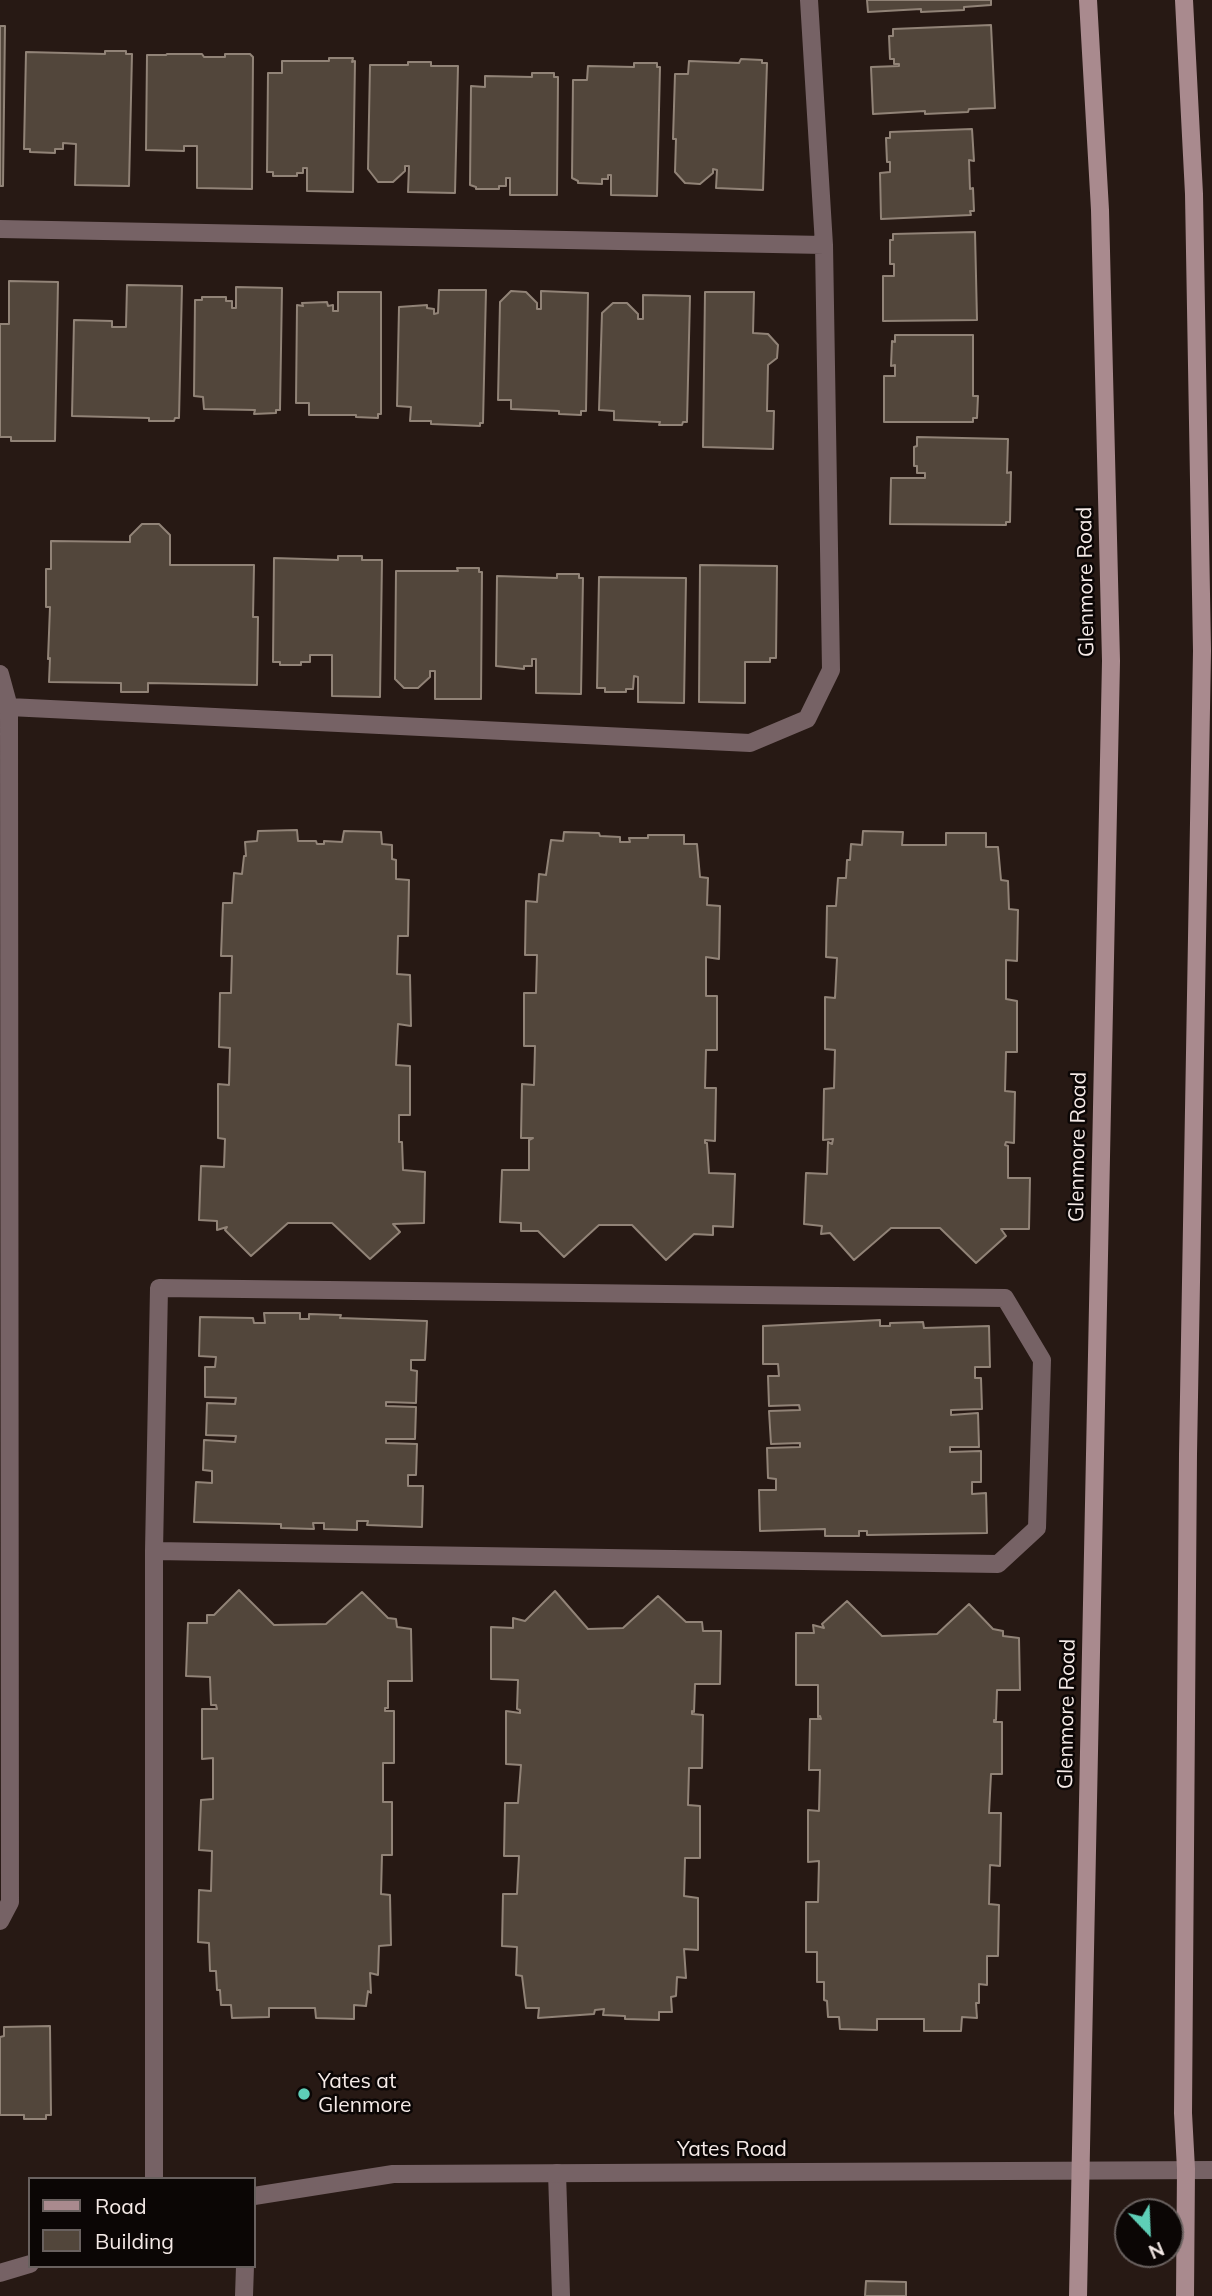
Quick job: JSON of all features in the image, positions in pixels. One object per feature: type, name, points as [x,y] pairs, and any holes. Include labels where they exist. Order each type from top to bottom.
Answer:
[{"type":"main road","name":"Glenmore Road","points":[[1078,2296],[1111,661],[1100,210],[1088,0]]},
{"type":"main road","points":[[1184,0],[1195,194],[1202,651],[1188,1454],[1183,2113],[1185,2296]]},
{"type":"street","points":[[9,707],[750,743],[807,719],[831,670],[824,245],[809,0]]},
{"type":"street","points":[[0,229],[824,245]]},
{"type":"street","points":[[0,674],[9,707],[10,1902],[0,1921]]},
{"type":"street","points":[[154,1551],[998,1564],[1037,1528],[1042,1360],[1005,1298],[159,1288],[154,1551],[154,2177]]},
{"type":"street","name":"Yates Road","points":[[256,2196],[393,2174],[1212,2170]]},
{"type":"street","points":[[557,2173],[561,2296]]},
{"type":"street","points":[[0,2273],[28,2265]]},
{"type":"street","points":[[244,2296],[245,2268]]},
{"type":"building","points":[[867,0],[991,0],[991,5],[964,7],[964,10],[868,12]]},
{"type":"building","points":[[991,25],[995,108],[969,109],[968,112],[873,114],[871,67],[899,66],[894,64],[894,59],[890,59],[889,36],[893,36],[893,29]]},
{"type":"building","points":[[0,26],[5,26],[3,186],[0,186]]},
{"type":"building","points":[[105,51],[126,51],[126,54],[132,54],[129,186],[75,185],[76,144],[63,143],[63,149],[55,149],[55,153],[30,152],[30,149],[24,149],[26,52],[105,54]]},
{"type":"building","points":[[225,54],[250,54],[253,57],[252,189],[197,188],[197,146],[184,146],[184,151],[146,150],[147,55],[225,57]]},
{"type":"building","points":[[329,58],[353,58],[352,62],[355,61],[353,192],[307,191],[307,168],[303,168],[303,173],[297,173],[297,176],[273,176],[273,172],[267,172],[268,73],[282,73],[282,61],[329,61]]},
{"type":"building","points":[[741,59],[762,60],[762,63],[767,63],[763,190],[716,188],[717,170],[713,169],[713,173],[700,184],[685,183],[675,172],[675,74],[688,74],[689,61],[739,63]]},
{"type":"building","points":[[408,62],[431,62],[431,66],[458,66],[455,193],[408,192],[409,166],[405,166],[405,171],[393,182],[378,182],[368,169],[370,65],[408,65]]},
{"type":"building","points":[[634,63],[657,63],[657,67],[660,67],[657,196],[611,195],[611,175],[608,175],[608,179],[602,179],[602,184],[578,183],[572,178],[573,80],[587,80],[588,66],[634,67]]},
{"type":"building","points":[[532,73],[554,73],[554,77],[558,77],[557,195],[510,195],[510,178],[506,178],[506,186],[499,186],[499,189],[476,189],[470,185],[471,86],[485,87],[485,76],[532,77]]},
{"type":"building","points":[[972,129],[974,161],[969,160],[974,211],[970,211],[971,215],[881,219],[880,173],[890,172],[886,138],[890,138],[890,132]]},
{"type":"building","points":[[975,232],[977,320],[883,321],[883,276],[894,276],[894,264],[890,264],[890,240],[893,240],[893,234]]},
{"type":"building","points":[[9,281],[58,282],[55,441],[11,441],[11,437],[0,437],[0,324],[9,324]]},
{"type":"building","points":[[127,285],[182,286],[179,418],[174,421],[72,416],[74,320],[112,321],[112,327],[126,327]]},
{"type":"building","points":[[236,287],[282,288],[280,410],[276,410],[276,413],[254,414],[255,410],[204,409],[203,397],[194,396],[195,300],[202,300],[202,297],[226,297],[226,301],[232,301],[232,308],[236,308]]},
{"type":"building","points":[[439,290],[486,290],[483,423],[480,423],[480,426],[410,421],[411,407],[397,406],[399,307],[427,305],[427,308],[434,309],[434,314],[438,313]]},
{"type":"building","points":[[511,291],[526,292],[537,303],[537,309],[541,309],[541,291],[588,293],[586,411],[581,411],[581,415],[559,414],[559,411],[511,409],[511,400],[498,400],[500,302]]},
{"type":"building","points":[[338,292],[381,292],[381,414],[378,414],[378,418],[309,415],[309,403],[296,403],[297,305],[327,302],[328,306],[333,305],[333,311],[338,311]]},
{"type":"building","points":[[705,292],[754,292],[753,333],[768,334],[778,345],[777,358],[768,365],[767,411],[774,411],[773,449],[703,447]]},
{"type":"building","points":[[643,295],[690,296],[687,422],[682,425],[614,420],[614,411],[599,410],[602,313],[613,303],[627,303],[638,314],[638,319],[643,319]]},
{"type":"building","points":[[895,335],[973,335],[973,396],[978,396],[977,418],[973,418],[973,422],[884,422],[884,376],[895,376],[895,365],[891,366],[892,341],[895,342]]},
{"type":"building","points":[[917,437],[1008,439],[1007,473],[1011,472],[1010,522],[1006,522],[1006,525],[890,524],[891,478],[925,478],[925,473],[917,473],[917,466],[914,466]]},
{"type":"building","points":[[142,524],[159,524],[170,535],[170,565],[254,565],[253,617],[258,617],[257,685],[148,683],[148,692],[121,692],[121,683],[49,682],[50,607],[46,607],[46,569],[51,569],[51,541],[130,542],[130,536]]},
{"type":"building","points":[[338,556],[362,556],[362,560],[382,560],[380,697],[332,696],[332,655],[310,655],[310,662],[301,662],[301,665],[280,665],[280,662],[273,662],[274,558],[338,560]]},
{"type":"building","points":[[700,565],[777,566],[776,658],[770,658],[770,662],[745,662],[745,703],[699,702]]},
{"type":"building","points":[[457,568],[479,568],[479,572],[482,572],[481,699],[435,699],[435,671],[430,671],[430,677],[418,688],[404,688],[395,679],[396,571],[458,571]]},
{"type":"building","points":[[557,574],[579,574],[579,578],[583,578],[581,694],[536,693],[536,659],[532,659],[532,666],[524,666],[524,669],[496,666],[497,576],[557,578]]},
{"type":"building","points":[[599,577],[686,578],[684,703],[638,702],[638,677],[634,676],[633,689],[626,689],[626,692],[605,692],[605,688],[597,688]]},
{"type":"building","points":[[297,830],[298,841],[316,841],[317,844],[324,844],[324,841],[342,842],[344,831],[381,832],[382,844],[392,845],[392,859],[396,860],[396,879],[409,880],[408,936],[398,936],[397,974],[410,975],[411,1026],[398,1024],[396,1065],[410,1066],[410,1115],[399,1115],[399,1142],[402,1142],[403,1170],[425,1172],[424,1223],[393,1224],[400,1232],[370,1259],[332,1223],[288,1223],[251,1256],[225,1230],[227,1227],[217,1230],[217,1221],[199,1220],[201,1166],[224,1167],[225,1139],[218,1138],[218,1084],[229,1085],[230,1048],[219,1047],[220,993],[231,993],[232,956],[221,956],[223,903],[232,903],[234,873],[242,874],[246,856],[245,842],[257,841],[258,831]]},
{"type":"building","points":[[863,831],[903,832],[902,845],[946,845],[946,833],[986,833],[986,847],[998,847],[1001,880],[1008,881],[1009,909],[1018,910],[1017,961],[1006,960],[1006,999],[1017,1001],[1017,1052],[1006,1052],[1005,1091],[1015,1092],[1014,1143],[1006,1142],[1005,1145],[1008,1146],[1008,1178],[1030,1178],[1029,1229],[1001,1229],[1006,1236],[976,1263],[940,1228],[891,1228],[854,1260],[830,1233],[821,1234],[822,1226],[804,1224],[806,1173],[827,1174],[828,1142],[832,1144],[833,1139],[823,1140],[824,1089],[834,1088],[835,1050],[825,1049],[825,997],[835,998],[837,958],[826,957],[827,906],[836,906],[838,878],[846,878],[851,844],[862,845]]},
{"type":"building","points":[[564,832],[599,833],[600,836],[620,837],[620,842],[630,842],[629,838],[648,838],[648,835],[684,835],[684,844],[697,844],[700,877],[708,878],[707,905],[720,906],[719,959],[706,957],[706,996],[717,996],[717,1050],[706,1050],[705,1088],[716,1088],[715,1141],[705,1140],[705,1143],[709,1173],[735,1174],[733,1227],[713,1226],[713,1235],[694,1234],[666,1260],[632,1225],[599,1225],[564,1257],[538,1231],[521,1231],[521,1223],[500,1222],[502,1170],[529,1170],[529,1140],[533,1138],[521,1138],[522,1084],[534,1085],[535,1046],[524,1046],[524,993],[536,993],[537,955],[525,955],[526,901],[537,902],[539,874],[546,875],[551,840],[563,841]]},
{"type":"building","points":[[264,1313],[300,1313],[300,1319],[309,1319],[309,1314],[341,1315],[340,1318],[427,1321],[425,1360],[411,1360],[411,1370],[417,1371],[416,1403],[386,1402],[386,1406],[416,1407],[415,1439],[386,1439],[386,1443],[417,1444],[416,1475],[408,1475],[408,1486],[423,1486],[422,1527],[367,1525],[368,1521],[357,1521],[357,1530],[324,1529],[324,1523],[313,1523],[314,1529],[281,1528],[281,1524],[194,1522],[196,1482],[212,1483],[212,1471],[203,1470],[204,1440],[235,1442],[236,1436],[206,1435],[207,1403],[235,1404],[236,1398],[205,1397],[205,1367],[215,1367],[216,1357],[199,1356],[200,1317],[253,1318],[254,1323],[265,1323]]},
{"type":"building","points":[[880,1320],[880,1326],[923,1322],[924,1328],[989,1326],[990,1367],[975,1367],[975,1378],[981,1378],[982,1409],[951,1410],[951,1415],[978,1413],[979,1447],[950,1447],[950,1452],[981,1451],[981,1482],[972,1482],[972,1494],[986,1493],[987,1533],[867,1535],[867,1531],[859,1531],[859,1536],[825,1536],[825,1529],[760,1531],[759,1490],[776,1490],[776,1479],[768,1478],[767,1448],[800,1447],[800,1443],[771,1444],[769,1411],[800,1410],[799,1405],[769,1406],[768,1376],[779,1376],[778,1364],[763,1364],[763,1326]]},
{"type":"building","points":[[239,1590],[274,1625],[326,1624],[362,1592],[388,1618],[396,1619],[397,1627],[411,1629],[412,1681],[388,1681],[388,1708],[385,1708],[385,1711],[394,1711],[394,1763],[383,1763],[383,1802],[392,1802],[392,1855],[382,1855],[381,1894],[390,1895],[391,1945],[379,1946],[378,1975],[370,1973],[371,1993],[368,1991],[366,2006],[354,2005],[354,2019],[316,2018],[315,2008],[269,2008],[269,2017],[232,2018],[231,2005],[221,2005],[216,1971],[210,1971],[209,1943],[198,1942],[199,1890],[211,1891],[212,1851],[199,1850],[201,1800],[213,1799],[213,1758],[202,1759],[202,1709],[217,1709],[216,1705],[211,1705],[210,1677],[186,1676],[188,1623],[207,1623],[207,1615],[214,1615]]},
{"type":"building","points":[[555,1591],[588,1629],[623,1628],[658,1596],[686,1622],[702,1622],[703,1631],[721,1631],[720,1684],[695,1684],[694,1712],[692,1711],[692,1714],[703,1715],[702,1768],[689,1768],[688,1805],[700,1806],[700,1858],[685,1858],[684,1896],[698,1898],[698,1950],[684,1949],[686,1978],[677,1977],[676,1996],[671,1997],[672,2012],[659,2012],[659,2020],[603,2015],[604,2009],[595,2010],[594,2014],[538,2018],[539,2008],[526,2008],[522,1976],[516,1975],[517,1947],[502,1946],[503,1894],[517,1894],[519,1856],[504,1856],[505,1803],[518,1803],[521,1765],[506,1764],[506,1711],[520,1713],[520,1710],[517,1709],[518,1680],[491,1679],[491,1627],[513,1628],[513,1618],[525,1621]]},
{"type":"building","points":[[847,1601],[882,1636],[937,1634],[969,1604],[993,1629],[1003,1631],[1003,1636],[1019,1638],[1020,1690],[997,1690],[994,1720],[1002,1722],[1002,1774],[991,1774],[989,1813],[1001,1813],[1000,1866],[990,1865],[989,1904],[999,1905],[998,1956],[987,1956],[987,1985],[979,1984],[977,2018],[962,2017],[961,2031],[924,2031],[924,2019],[877,2019],[877,2030],[840,2029],[839,2017],[828,2017],[824,1982],[817,1982],[817,1952],[806,1952],[806,1902],[818,1902],[819,1861],[808,1862],[808,1810],[819,1811],[820,1770],[809,1770],[810,1719],[821,1719],[818,1717],[818,1685],[796,1685],[796,1633],[814,1633],[813,1625],[824,1628],[822,1624]]},
{"type":"building","points":[[50,2026],[51,2115],[46,2115],[46,2119],[24,2119],[24,2115],[0,2115],[0,2037],[4,2036],[4,2027]]},
{"type":"building","points":[[866,2281],[906,2282],[906,2296],[865,2296]]},
{"type":"place","name":"Yates at Glenmore","points":[[304,2094]]}]
